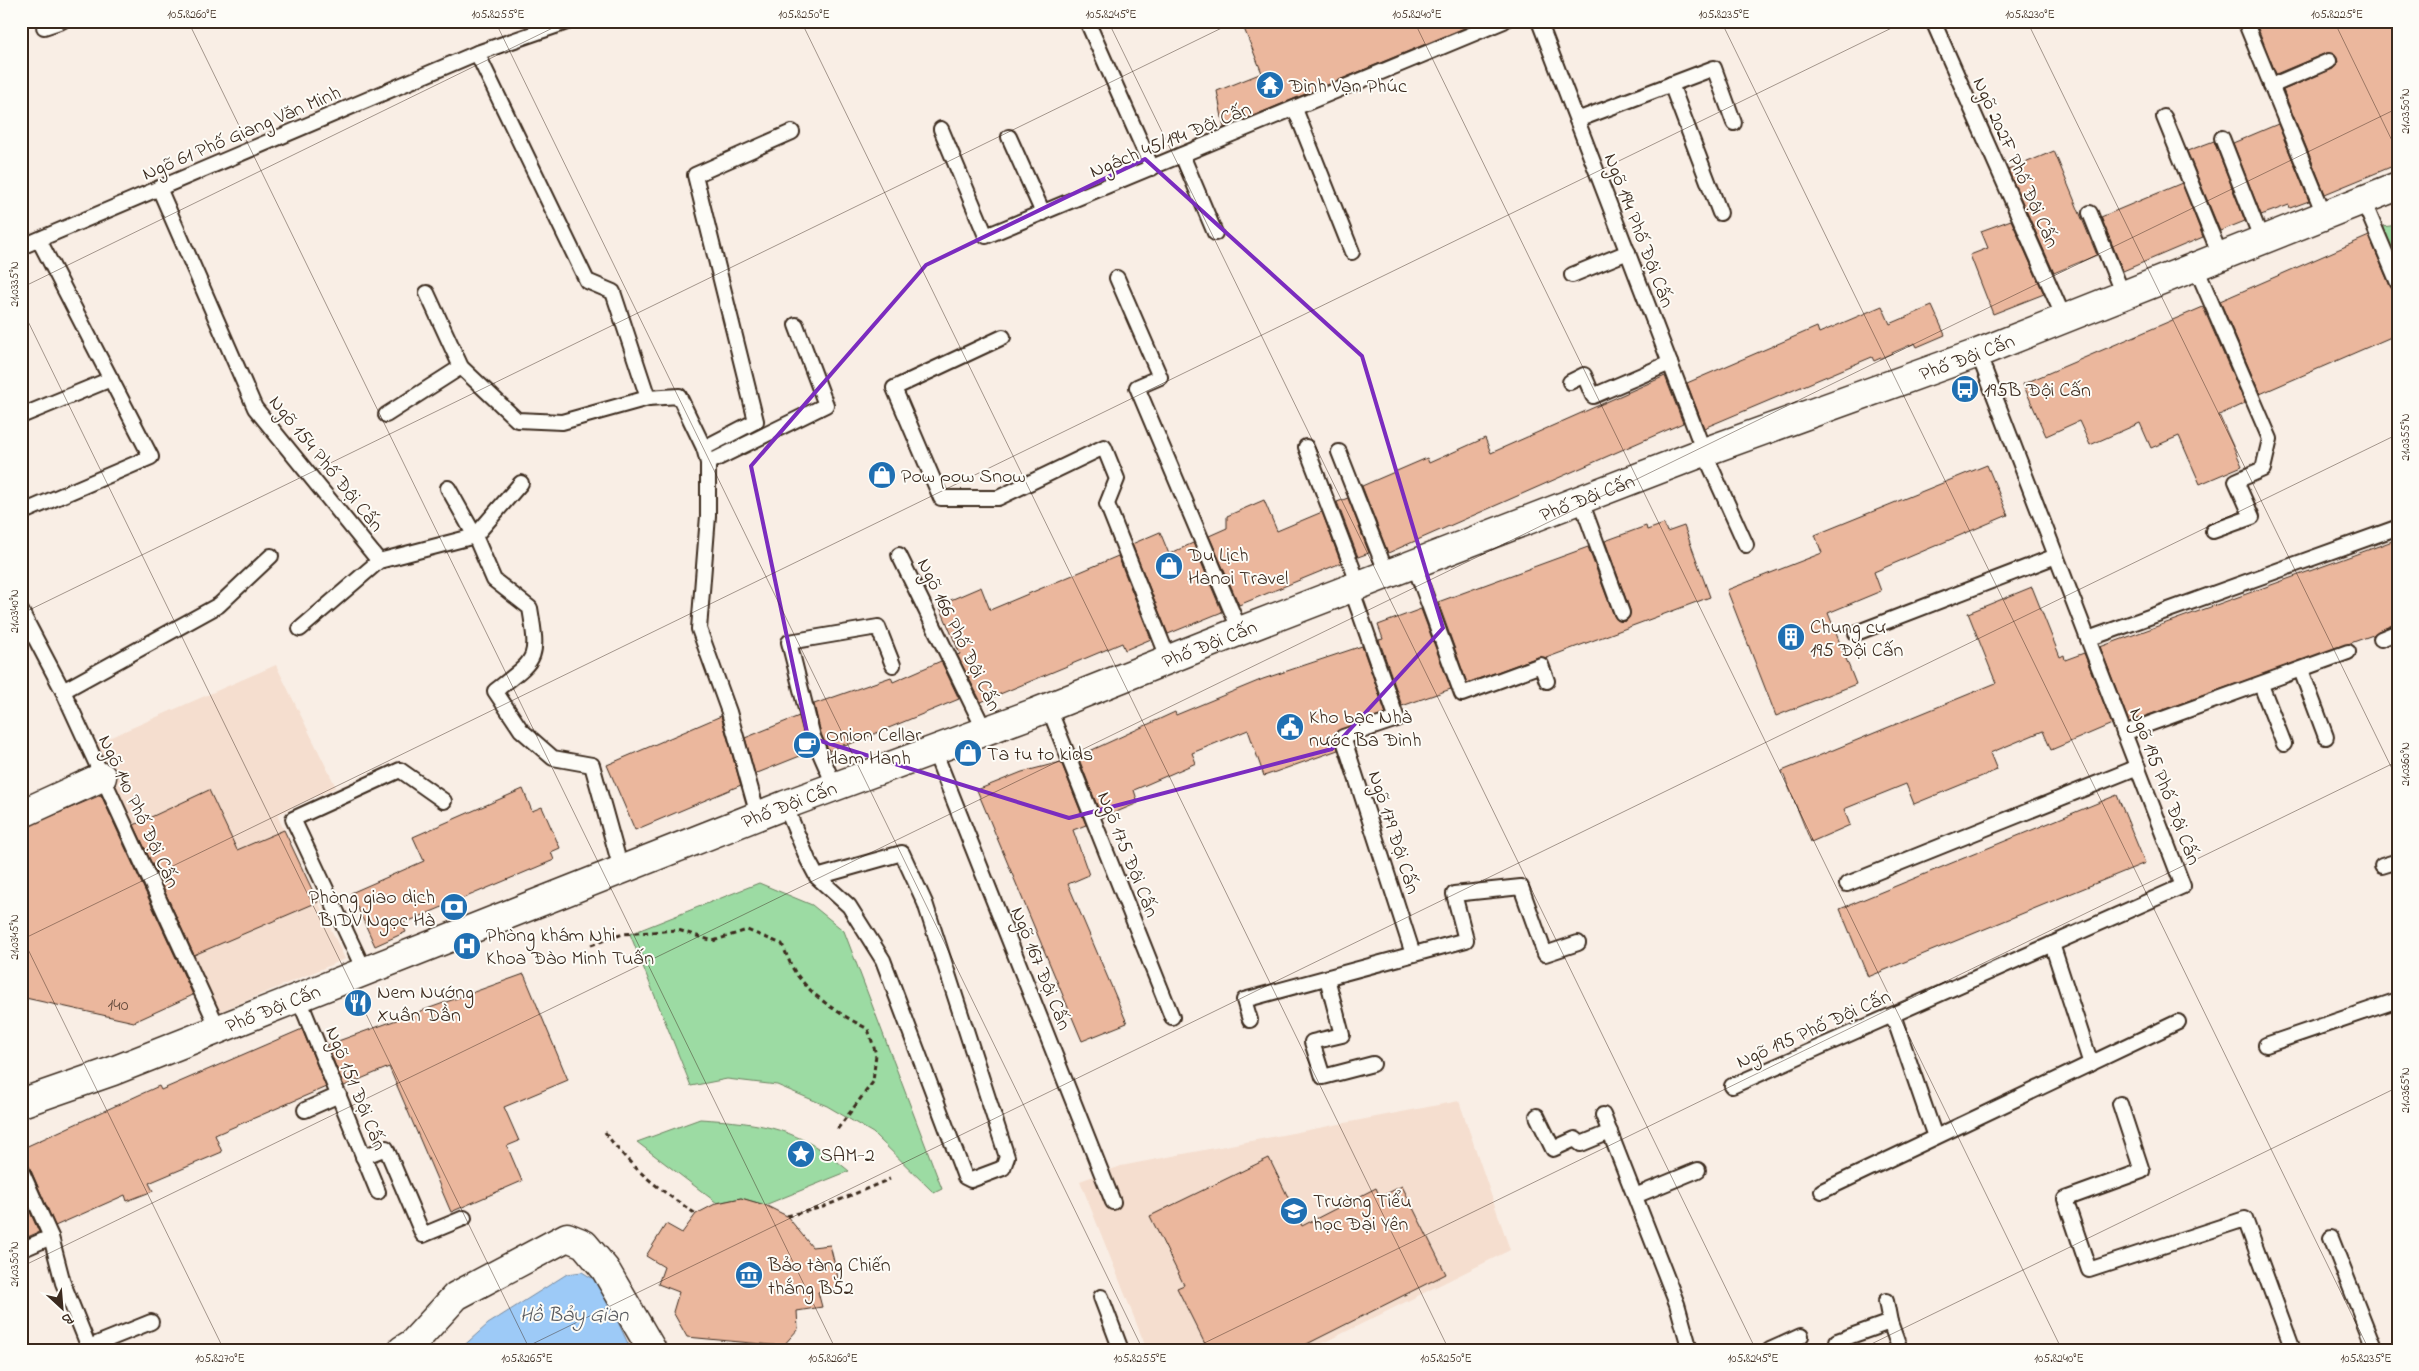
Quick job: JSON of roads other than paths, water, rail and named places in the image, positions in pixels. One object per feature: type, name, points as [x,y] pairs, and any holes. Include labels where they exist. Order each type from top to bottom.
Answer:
[{"type":"street","name":"Phố Đội Cấn","points":[[21,1103],[113,1071],[220,1030],[620,869],[785,805],[985,731],[1704,452],[1978,353],[2261,238],[2398,186]]},
{"type":"street","points":[[21,814],[102,777]]},
{"type":"street","points":[[402,1350],[413,1343],[456,1296],[567,1237],[584,1244],[605,1269],[652,1350]]},
{"type":"lane","points":[[44,28],[62,21]]},
{"type":"lane","name":"Ngõ 61 Phố Giang Văn Minh","points":[[21,247],[478,53],[570,21]]},
{"type":"lane","points":[[1087,21],[1152,168]]},
{"type":"lane","name":"Ngách 45/194 Đội Cấn","points":[[941,129],[986,236],[1504,21]]},
{"type":"lane","name":"Ngõ 194 Phố Đội Cấn","points":[[1539,21],[1704,452],[1746,545]]},
{"type":"lane","name":"Ngõ 202F Phố Đội Cấn","points":[[1933,21],[2064,318]]},
{"type":"lane","points":[[2245,21],[2324,214]]},
{"type":"lane","points":[[478,53],[587,280],[613,292],[648,398]]},
{"type":"lane","points":[[2271,86],[2329,61]]},
{"type":"lane","points":[[1577,120],[1714,68],[1734,123]]},
{"type":"lane","points":[[1671,84],[1720,213]]},
{"type":"lane","points":[[1295,109],[1352,252]]},
{"type":"lane","points":[[2164,117],[2220,255]]},
{"type":"lane","points":[[704,448],[756,421],[696,175],[792,132]]},
{"type":"lane","points":[[1009,137],[1043,213]]},
{"type":"lane","points":[[2222,138],[2261,238]]},
{"type":"lane","points":[[1182,155],[1215,233]]},
{"type":"lane","name":"Ngõ 154 Phố Đội Cấn","points":[[159,188],[255,408],[379,561],[475,536]]},
{"type":"lane","points":[[2363,200],[2398,283]]},
{"type":"lane","points":[[2090,213],[2123,295]]},
{"type":"lane","points":[[21,513],[151,456],[39,240]]},
{"type":"lane","points":[[1572,275],[1628,252]]},
{"type":"lane","points":[[2195,265],[2270,439],[2263,469],[2236,482],[2252,517],[2213,531]]},
{"type":"lane","points":[[1118,278],[1160,377],[1137,387],[1240,631]]},
{"type":"lane","points":[[427,294],[462,367],[517,420],[562,422],[648,398],[679,396],[704,448],[708,463],[708,516],[699,629],[729,712],[758,816]]},
{"type":"lane","points":[[708,463],[826,405],[796,325]]},
{"type":"lane","points":[[1003,337],[894,388],[941,498],[998,498],[1104,447],[1117,479],[1107,504],[1169,660]]},
{"type":"lane","name":"Ngõ 195 Phố Đội Cấn","points":[[1732,1086],[2183,886],[1978,353]]},
{"type":"lane","points":[[1570,382],[1584,375],[1593,396],[1670,363]]},
{"type":"lane","points":[[386,415],[462,367]]},
{"type":"lane","points":[[21,416],[111,379]]},
{"type":"lane","points":[[1306,447],[1355,587]]},
{"type":"lane","points":[[1339,452],[1387,574]]},
{"type":"lane","points":[[475,536],[521,483]]},
{"type":"lane","points":[[448,488],[475,536],[494,580],[530,608],[536,644],[529,664],[495,691],[521,730],[553,758],[592,765],[620,869]]},
{"type":"lane","points":[[1581,501],[1622,613]]},
{"type":"lane","points":[[2088,639],[2396,528]]},
{"type":"lane","name":"Ngõ 166 Phố Đội Cấn","points":[[899,555],[985,731]]},
{"type":"lane","points":[[63,691],[219,605],[270,556]]},
{"type":"lane","points":[[1856,633],[2056,556]]},
{"type":"lane","points":[[300,629],[379,561]]},
{"type":"lane","points":[[1414,564],[1462,694],[1541,665],[1547,681]]},
{"type":"lane","name":"Ngõ 179 Đội Cấn","points":[[1355,587],[1397,718],[1344,737],[1413,954]]},
{"type":"lane","name":"Ngõ 140 Phố Đội Cấn","points":[[21,611],[63,691],[220,1030]]},
{"type":"lane","points":[[835,787],[813,737],[789,642],[878,627],[893,665]]},
{"type":"lane","points":[[2381,639],[2398,632]]},
{"type":"lane","points":[[2124,733],[2348,652]]},
{"type":"lane","points":[[2300,670],[2326,737]]},
{"type":"lane","points":[[2261,685],[2284,744]]},
{"type":"lane","name":"Ngõ 175 Đội Cấn","points":[[1048,706],[1172,1017]]},
{"type":"lane","name":"Ngõ 167 Đội Cấn","points":[[934,750],[1113,1202]]},
{"type":"lane","points":[[1847,884],[2138,767]]},
{"type":"lane","points":[[365,972],[293,819],[400,770],[444,802]]},
{"type":"lane","points":[[785,805],[817,877],[849,906],[884,960],[965,1176],[970,1180],[1003,1168],[1007,1157],[924,903],[902,853],[817,877]]},
{"type":"lane","points":[[2382,866],[2398,861]]},
{"type":"lane","points":[[1250,1020],[1244,1000],[1466,940],[1454,894],[1521,887],[1545,954],[1578,943]]},
{"type":"lane","points":[[2052,944],[2092,1064]]},
{"type":"lane","points":[[1327,978],[1342,1035],[1312,1042],[1323,1077],[1372,1064]]},
{"type":"lane","name":"Ngõ 151 Đội Cấn","points":[[299,999],[378,1192]]},
{"type":"lane","points":[[2266,1045],[2398,1000]]},
{"type":"lane","points":[[1893,1015],[1936,1138]]},
{"type":"lane","points":[[1822,1192],[2178,1022]]},
{"type":"lane","points":[[305,1110],[339,1095]]},
{"type":"lane","points":[[2120,1104],[2142,1171],[2065,1199],[2089,1270],[2245,1219],[2294,1350]]},
{"type":"lane","points":[[1604,1115],[1677,1304],[1690,1350]]},
{"type":"lane","points":[[1537,1116],[1553,1149],[1575,1140],[1582,1144],[1610,1132]]},
{"type":"lane","points":[[363,1158],[386,1148],[423,1235],[464,1218]]},
{"type":"lane","points":[[21,1170],[51,1237],[63,1283],[90,1349],[151,1322]]},
{"type":"lane","points":[[1635,1196],[1698,1170]]},
{"type":"lane","points":[[21,1250],[51,1237]]},
{"type":"lane","points":[[2331,1238],[2375,1350]]},
{"type":"lane","points":[[1101,1297],[1121,1350]]},
{"type":"lane","points":[[1886,1301],[1890,1322],[1900,1350]]},
{"type":"lane","points":[[1840,1350],[1837,1341],[1890,1322]]},
{"type":"lane","points":[[1770,1350],[1801,1336]]},
{"type":"water","name":"Hồ Bảy Gian","points":[[582,1272],[600,1283],[631,1350],[459,1350],[488,1324],[567,1274]]},
{"type":"place","name":"Đình Vạn Phúc","points":[[1270,85]]},
{"type":"place","name":"195B Đội Cấn","points":[[1965,389]]},
{"type":"place","name":"Pow pow Snow","points":[[882,475]]},
{"type":"place","name":"Du Lịch Hanoi Travel","points":[[1169,566]]},
{"type":"place","name":"Chung cư 195 Đội Cấn","points":[[1791,637]]},
{"type":"place","name":"Kho bạc Nhà nước Ba Đình","points":[[1290,727]]},
{"type":"place","name":"Onion Cellar Ham Hanh","points":[[807,745]]},
{"type":"place","name":"Ta tu to kids","points":[[968,753]]},
{"type":"place","name":"Phòng giao dịch BIDV Ngọc Hà","points":[[454,907]]},
{"type":"place","name":"Phòng khám Nhi Khoa Đào Minh Tuấn","points":[[467,946]]},
{"type":"place","name":"Nem Nướng Xuân Dần","points":[[358,1003]]},
{"type":"place","name":"SAM-2","points":[[801,1154]]},
{"type":"place","name":"Trường Tiểu học Đại Yên","points":[[1294,1211]]},
{"type":"place","name":"Bảo tàng Chiến thắng B52","points":[[749,1275]]}]
